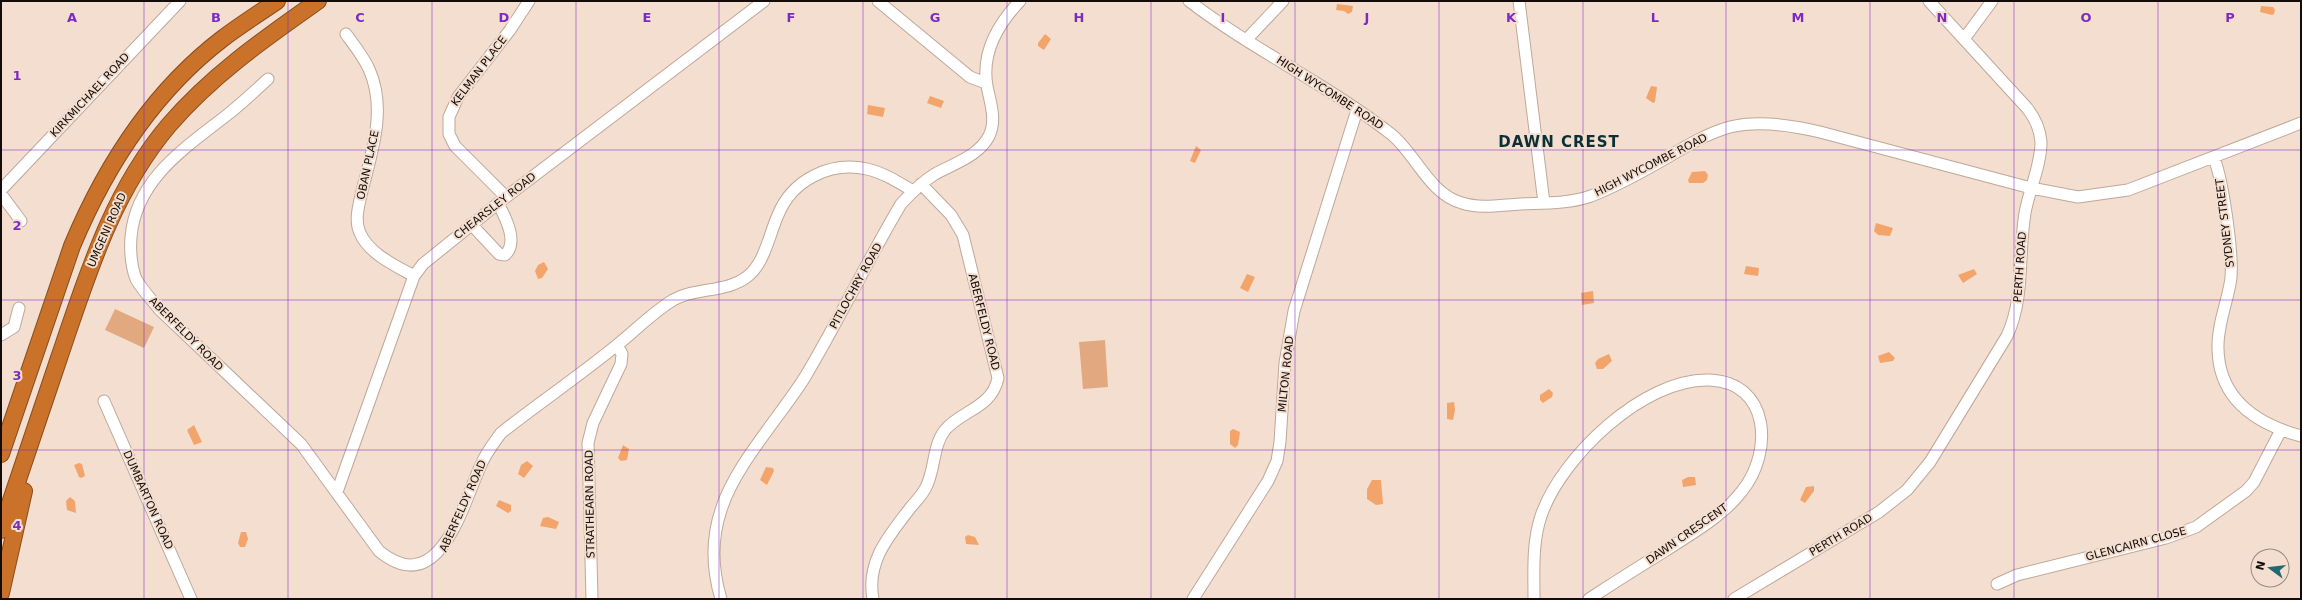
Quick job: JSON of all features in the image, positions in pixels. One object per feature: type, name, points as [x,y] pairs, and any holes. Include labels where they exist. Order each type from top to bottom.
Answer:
[{"type":"highway","points":[[1,432],[48,314],[85,214],[135,129],[196,62],[222,40],[277,1]]},
{"type":"highway","name":"UMGENI ROAD","points":[[1,530],[103,234],[119,200],[150,150],[191,101],[246,51],[318,1]]},
{"type":"highway","points":[[1,454],[48,314]]},
{"type":"highway","points":[[1,593],[46,396]]},
{"type":"street","name":"KIRKMICHAEL ROAD","points":[[1,190],[180,1]]},
{"type":"street","name":"KELMAN PLACE","points":[[471,224],[499,254],[505,255],[511,246],[502,200],[455,146],[449,134],[449,117],[458,97],[510,30],[529,1]]},
{"type":"street","name":"CHEARSLEY ROAD","points":[[337,492],[414,276],[430,256],[764,1]]},
{"type":"street","points":[[878,1],[970,77],[986,83]]},
{"type":"street","name":"PITLOCHRY ROAD","points":[[721,599],[714,570],[713,550],[717,524],[727,495],[804,378],[896,214],[917,187],[973,153],[989,137],[993,121],[986,83],[986,61],[991,42],[1002,21],[1020,1]]},
{"type":"street","name":"HIGH WYCOMBE ROAD","points":[[1189,1],[1357,110],[1401,143],[1436,187],[1450,199],[1462,204],[1478,206],[1544,203],[1570,201],[1591,196],[1706,136],[1729,128],[1750,124],[1786,125],[1820,132],[2031,188]]},
{"type":"street","points":[[1247,39],[1283,1]]},
{"type":"street","points":[[1519,1],[1544,203]]},
{"type":"street","name":"PERTH ROAD","points":[[1734,599],[1893,503],[1920,476],[1930,462],[2011,326],[2018,303],[2023,223],[2040,152],[2038,126],[2027,108],[1929,1]]},
{"type":"street","points":[[1964,39],[1992,1]]},
{"type":"street","name":"OBAN PLACE","points":[[346,34],[370,70],[378,99],[375,136],[359,207],[358,226],[365,242],[372,249],[414,276]]},
{"type":"street","name":"ABERFELDY ROAD","points":[[268,79],[234,110],[184,148],[148,187],[138,208],[132,228],[131,255],[133,270],[145,293],[160,310],[301,444],[386,558],[406,570],[425,569],[440,557],[447,547],[480,466],[490,447],[501,433],[617,345],[661,308],[683,295],[736,283],[748,276],[761,259],[784,203],[798,186],[816,174],[844,168],[866,169],[917,187],[951,215],[963,235],[998,378],[995,389],[989,398],[950,425],[942,434],[927,485],[876,557],[871,578],[873,599]]},
{"type":"street","name":"MILTON ROAD","points":[[1193,599],[1264,488],[1275,466],[1280,442],[1284,363],[1294,311],[1357,110]]},
{"type":"street","points":[[2031,188],[2070,196],[2108,194],[2133,188],[2214,158],[2301,123]]},
{"type":"street","name":"SYDNEY STREET","points":[[2214,158],[2219,174],[2231,268],[2219,335],[2218,349],[2220,364],[2228,386],[2242,407],[2260,421],[2281,430],[2301,436]]},
{"type":"street","points":[[1,194],[21,221]]},
{"type":"street","points":[[1,335],[14,327],[19,308]]},
{"type":"street","name":"STRATHEARN ROAD","points":[[592,599],[588,443],[593,423],[621,364],[622,354],[617,345]]},
{"type":"street","name":"DAWN CRESCENT","points":[[1534,599],[1535,544],[1541,515],[1558,480],[1570,464],[1594,438],[1644,399],[1665,389],[1708,380],[1724,382],[1741,390],[1755,406],[1762,426],[1760,454],[1749,482],[1742,492],[1714,518],[1589,599]]},
{"type":"street","name":"DUMBARTON ROAD","points":[[104,401],[191,599]]},
{"type":"street","name":"GLENCAIRN CLOSE","points":[[1997,584],[2017,575],[2166,538],[2196,527],[2226,507],[2246,491],[2257,477],[2281,430]]},
{"type":"shaded area","points":[[1337,4],[1353,6],[1352,12],[1348,14],[1344,11],[1336,10]]},
{"type":"shaded area","points":[[2261,6],[2273,7],[2275,10],[2274,14],[2272,15],[2260,12]]},
{"type":"shaded area","points":[[1045,34],[1051,39],[1044,50],[1038,46],[1038,43]]},
{"type":"shaded area","points":[[1651,86],[1657,87],[1655,102],[1653,103],[1646,98]]},
{"type":"shaded area","points":[[930,96],[944,101],[941,108],[927,103]]},
{"type":"shaded area","points":[[868,105],[885,108],[883,117],[867,114]]},
{"type":"shaded area","points":[[1196,146],[1201,150],[1195,163],[1190,161]]},
{"type":"shaded area","points":[[1705,171],[1708,175],[1707,180],[1703,183],[1689,183],[1688,180],[1692,172]]},
{"type":"shaded area","points":[[1876,223],[1893,228],[1890,236],[1878,235],[1874,231]]},
{"type":"shaded area","points":[[544,262],[548,269],[542,278],[538,279],[535,271],[538,265]]},
{"type":"shaded area","points":[[1746,266],[1759,268],[1758,276],[1744,274]]},
{"type":"shaded area","points":[[1974,269],[1977,274],[1963,283],[1958,275]]},
{"type":"shaded area","points":[[1247,274],[1255,277],[1248,292],[1240,288]]},
{"type":"shaded area","points":[[1593,291],[1594,303],[1582,305],[1581,293]]},
{"type":"shaded area","points":[[115,309],[154,327],[144,348],[105,330]]},
{"type":"shaded area","points":[[1105,340],[1108,387],[1083,389],[1079,342]]},
{"type":"shaded area","points":[[1889,352],[1895,358],[1893,361],[1880,363],[1878,356]]},
{"type":"shaded area","points":[[1609,354],[1612,361],[1603,369],[1597,369],[1595,363],[1598,359]]},
{"type":"shaded area","points":[[1549,389],[1553,393],[1552,397],[1543,403],[1540,400],[1540,395]]},
{"type":"shaded area","points":[[1454,402],[1455,410],[1453,420],[1447,419],[1447,403]]},
{"type":"shaded area","points":[[194,425],[202,442],[194,445],[187,430]]},
{"type":"shaded area","points":[[1233,429],[1240,432],[1238,445],[1235,448],[1230,444],[1230,431]]},
{"type":"shaded area","points":[[623,445],[629,449],[627,460],[621,461],[618,458]]},
{"type":"shaded area","points":[[527,461],[533,466],[524,478],[518,474],[521,465]]},
{"type":"shaded area","points":[[79,463],[82,464],[85,476],[81,478],[79,477],[74,465]]},
{"type":"shaded area","points":[[766,467],[773,468],[774,471],[767,485],[760,480]]},
{"type":"shaded area","points":[[1688,477],[1695,477],[1696,485],[1683,487],[1682,480]]},
{"type":"shaded area","points":[[1372,480],[1381,480],[1383,504],[1376,505],[1367,499],[1367,489]]},
{"type":"shaded area","points":[[1814,486],[1814,491],[1805,503],[1800,500],[1806,487]]},
{"type":"shaded area","points":[[70,497],[75,501],[76,513],[67,510],[66,501]]},
{"type":"shaded area","points":[[499,500],[511,505],[511,511],[508,513],[496,506]]},
{"type":"shaded area","points":[[548,517],[559,522],[556,529],[540,526],[543,518]]},
{"type":"shaded area","points":[[241,532],[246,532],[248,539],[245,547],[240,547],[238,543]]},
{"type":"shaded area","points":[[968,535],[975,537],[979,545],[966,544],[965,537]]},
{"type":"district","name":"DAWN CREST","points":[[1559,142]]}]
